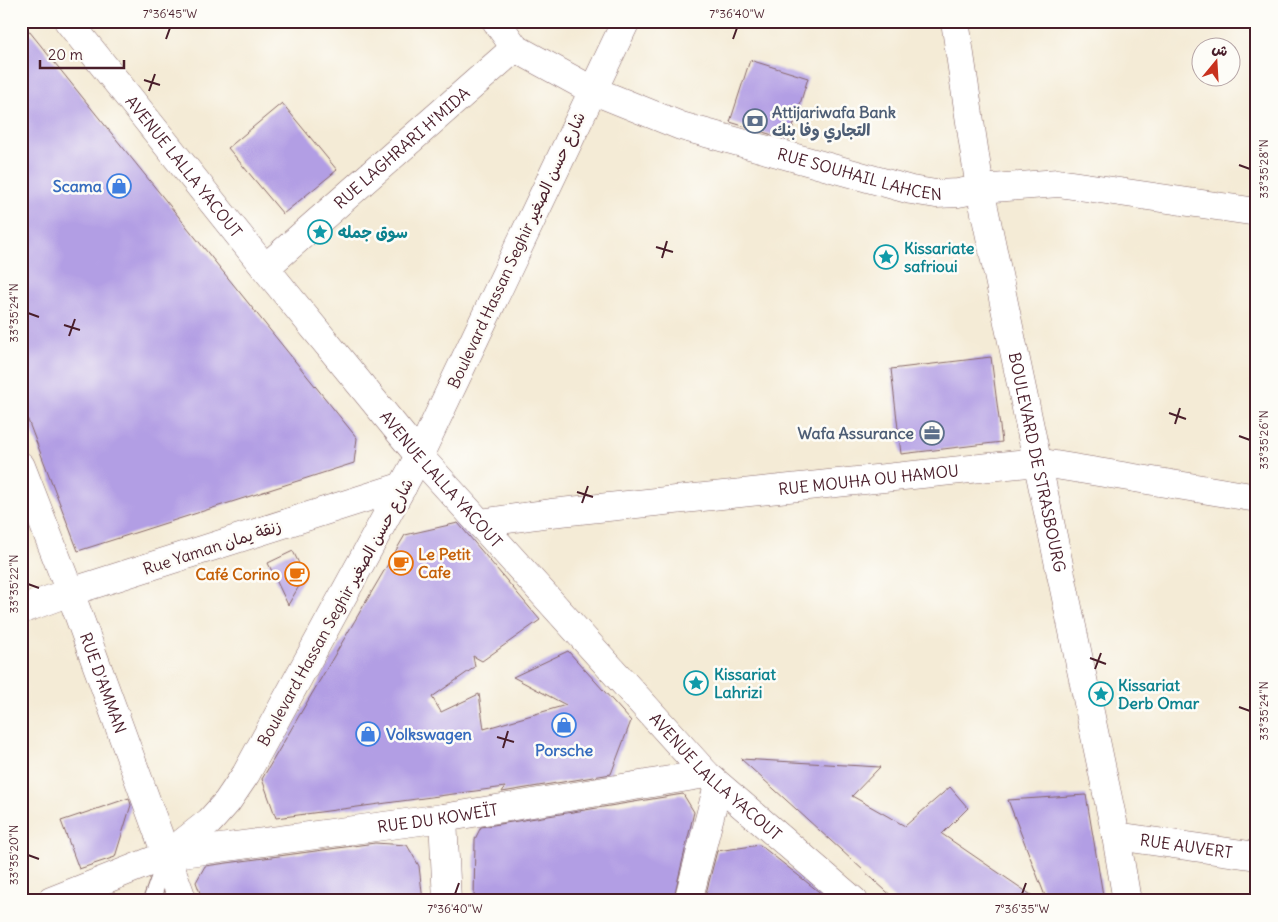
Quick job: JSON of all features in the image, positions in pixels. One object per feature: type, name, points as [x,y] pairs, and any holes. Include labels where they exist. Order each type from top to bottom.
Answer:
[{"type":"street","name":"AVENUE LALLA YACOUT","points":[[68,21],[265,268],[419,456],[712,780],[854,901]]},
{"type":"street","name":"RUE SOUHAIL LAHCEN","points":[[496,21],[516,48],[592,90],[681,126],[911,190],[936,194],[958,194],[980,188],[1058,183],[1257,212]]},
{"type":"street","name":"Boulevard Hassan Seghir شارع حسن الصغير","points":[[167,855],[210,821],[227,802],[246,774],[419,456],[626,21]]},
{"type":"street","name":"BOULEVARD DE STRASBOURG","points":[[956,21],[980,188],[1116,836],[1126,901]]},
{"type":"street","name":"RUE LAGHRARI H'MIDA","points":[[265,268],[516,48]]},
{"type":"street","name":"RUE MOUHA OU HAMOU","points":[[480,523],[561,512],[1037,462],[1257,498]]},
{"type":"street","name":"RUE D'AMMAN","points":[[21,466],[70,592],[183,901]]},
{"type":"street","name":"Rue Yaman زنقة يمان","points":[[21,610],[70,592],[403,486]]},
{"type":"street","name":"RUE DU KOWEÏT","points":[[167,855],[712,780]]},
{"type":"street","points":[[688,901],[712,780]]},
{"type":"street","points":[[443,818],[447,901]]},
{"type":"street","name":"RUE AUVERT","points":[[1116,836],[1257,856]]},
{"type":"street","points":[[52,901],[167,855]]},
{"type":"lane","points":[[151,901],[167,855]]},
{"type":"building","points":[[21,21],[357,438],[354,463],[78,551],[21,402]]},
{"type":"building","points":[[750,60],[808,78],[789,140],[730,122]]},
{"type":"building","points":[[282,103],[337,170],[283,214],[228,148]]},
{"type":"building","points":[[991,357],[1002,442],[901,454],[891,369]]},
{"type":"building","points":[[458,523],[540,620],[482,661],[473,656],[475,667],[432,697],[441,712],[479,694],[484,729],[566,705],[513,677],[568,651],[631,721],[611,774],[502,792],[505,787],[276,818],[262,779],[405,535]]},
{"type":"building","points":[[293,551],[305,576],[288,605],[268,563]]},
{"type":"building","points":[[741,759],[880,767],[852,796],[905,826],[950,787],[968,808],[942,834],[1040,901],[897,901]]},
{"type":"building","points":[[683,794],[694,812],[673,901],[474,901],[475,839],[481,827]]},
{"type":"building","points":[[1086,795],[1104,901],[1047,901],[1008,800]]},
{"type":"building","points":[[129,798],[131,805],[115,857],[79,869],[61,821]]},
{"type":"building","points":[[375,843],[407,845],[419,866],[423,901],[203,901],[196,882],[205,866]]},
{"type":"building","points":[[760,845],[830,901],[704,901],[717,851]]},
{"type":"place","name":"Attijariwafa Bank التجاري وفا بنك","points":[[755,121]]},
{"type":"place","name":"Scama","points":[[119,186]]},
{"type":"place","name":"سوق جمله","points":[[320,232]]},
{"type":"place","name":"Kissariate safrioui","points":[[886,257]]},
{"type":"place","name":"Wafa Assurance","points":[[932,433]]},
{"type":"place","name":"Le Petit Cafe","points":[[401,563]]},
{"type":"place","name":"Café Corino","points":[[297,574]]},
{"type":"place","name":"Kissariat Lahrizi","points":[[696,683]]},
{"type":"place","name":"Kissariat Derb Omar","points":[[1101,694]]},
{"type":"place","name":"Porsche","points":[[564,725]]},
{"type":"place","name":"Volkswagen","points":[[368,734]]}]
